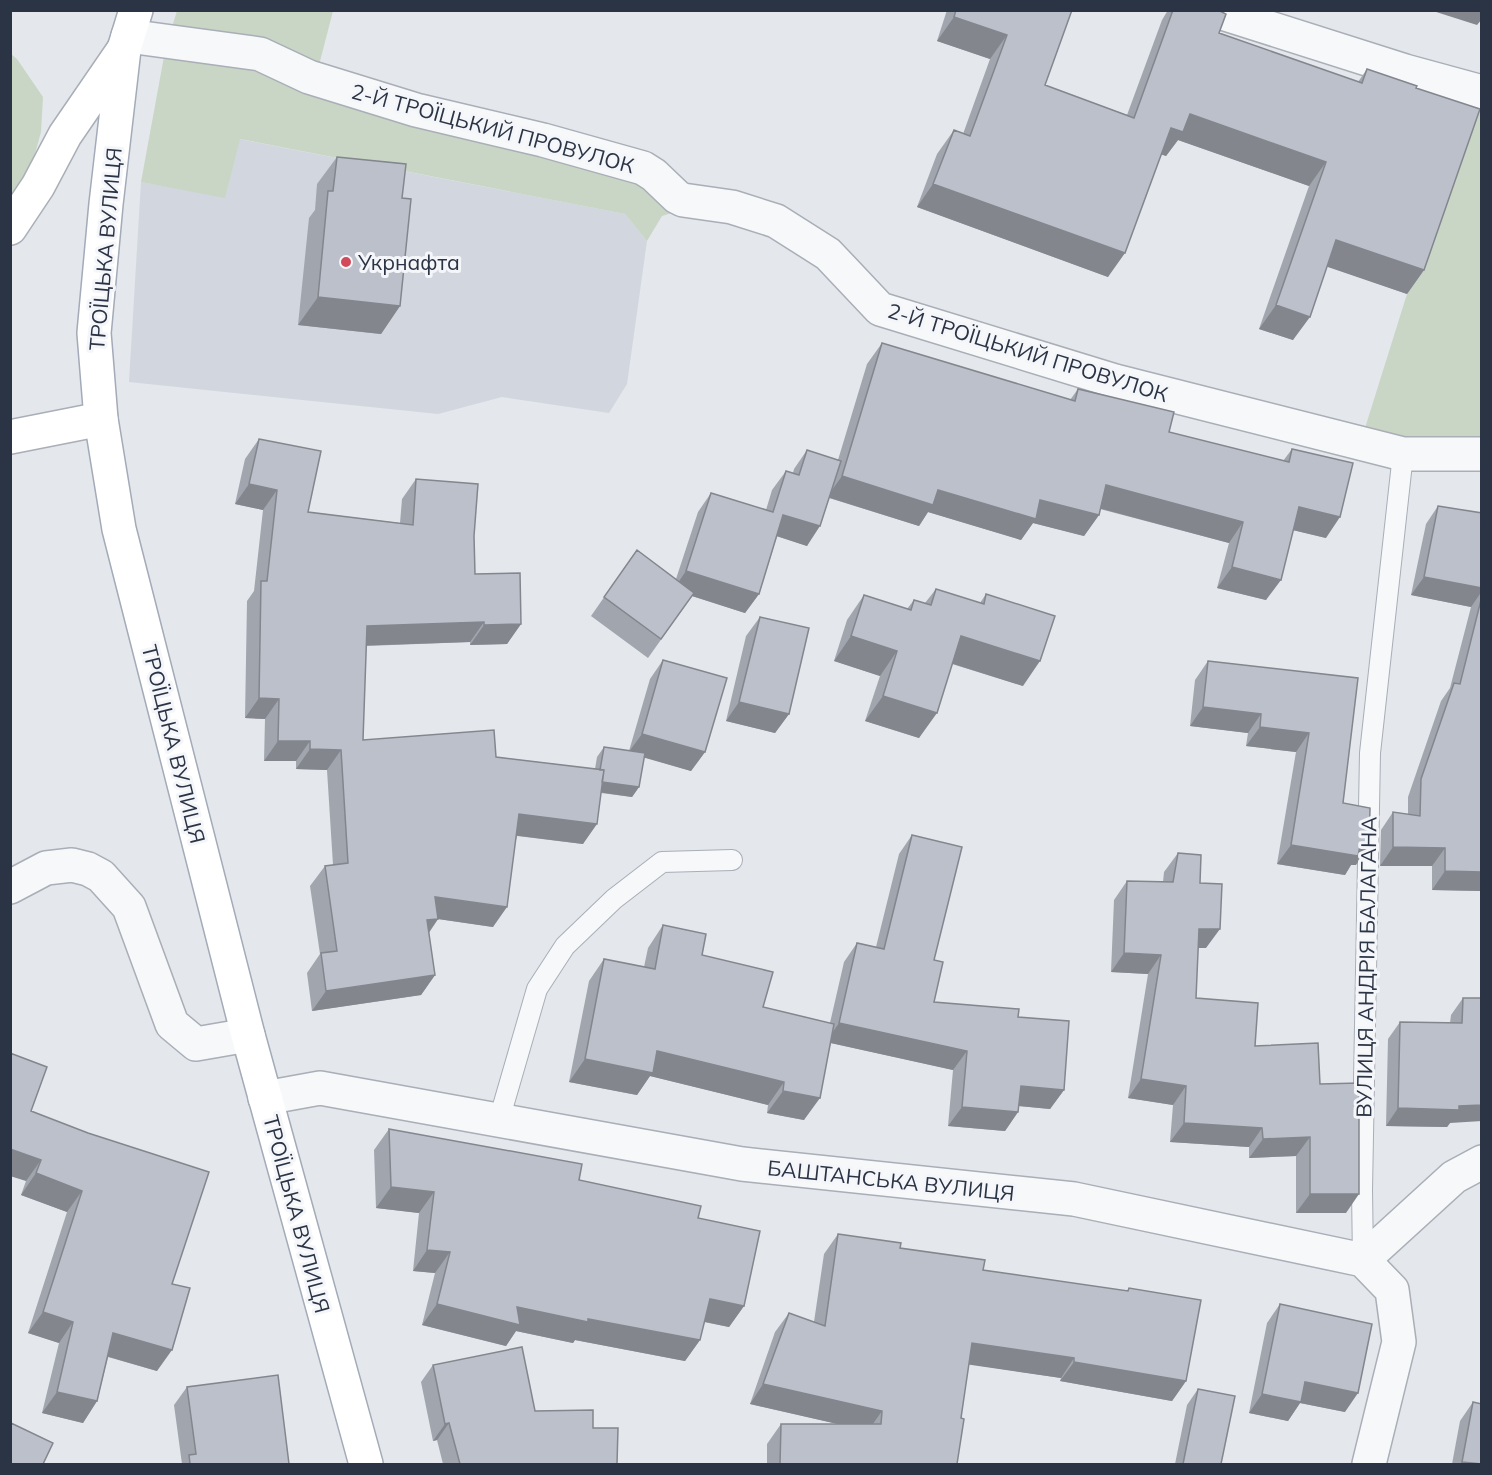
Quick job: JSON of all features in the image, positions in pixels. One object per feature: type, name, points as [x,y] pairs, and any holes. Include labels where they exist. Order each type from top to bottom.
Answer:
[{"type":"main road","points":[[10,228],[38,186],[65,135],[129,32]]},
{"type":"main road","name":"ТРОЇЦЬКА ВУЛИЦЯ","points":[[129,32],[106,204],[94,333],[100,419],[119,529],[248,1035],[366,1464]]},
{"type":"main road","points":[[10,438],[100,419]]},
{"type":"street","points":[[1213,10],[1394,68],[1482,92]]},
{"type":"street","name":"2-Й ТРОЇЦЬКИЙ ПРОВУЛОК","points":[[129,32],[260,54],[309,77],[416,110],[543,140],[643,168],[683,200],[732,207],[776,221],[828,254],[880,309],[1115,381],[1403,454],[1482,454]]},
{"type":"street","points":[[10,887],[46,868],[72,865],[88,869],[101,876],[129,907],[172,1024],[196,1044],[248,1035]]},
{"type":"street","name":"БАШТАНСЬКА ВУЛИЦЯ","points":[[265,1098],[320,1088],[742,1164],[1074,1199],[1363,1260]]},
{"type":"street","points":[[1369,1464],[1399,1342],[1392,1290],[1363,1260],[1454,1177],[1482,1162]]},
{"type":"lane","name":"ВУЛИЦЯ АНДРІЯ БАЛАГАНА","points":[[1363,1260],[1362,1178],[1371,753],[1403,454]]},
{"type":"lane","points":[[499,1120],[537,989],[565,945],[614,899],[662,862],[732,860]]},
{"type":"shaded area","points":[[239,139],[625,214],[647,241],[627,384],[609,413],[502,397],[438,414],[129,382],[141,182],[225,197]]},
{"type":"green space","points":[[177,11],[333,11],[318,69],[170,33]]},
{"type":"green space","points":[[165,51],[257,63],[637,176],[681,210],[662,216],[647,241],[625,214],[240,139],[225,198],[141,182]]},
{"type":"green space","points":[[11,54],[17,59],[43,97],[41,132],[33,161],[11,201]]},
{"type":"green space","points":[[1471,108],[1481,110],[1481,436],[1407,438],[1365,428],[1407,294]]},
{"type":"building","points":[[956,10],[1072,10],[1045,85],[1134,118],[1173,10],[1218,10],[1226,14],[1219,33],[1362,83],[1367,69],[1480,109],[1424,270],[1336,240],[1310,317],[1276,305],[1326,162],[1190,114],[1183,132],[1171,128],[1125,253],[933,184],[954,130],[970,136],[1007,35],[954,17]]},
{"type":"building","points":[[337,157],[406,164],[402,198],[411,199],[400,306],[318,297],[328,191],[333,191]]},
{"type":"building","points":[[882,343],[1075,401],[1078,389],[1174,412],[1169,432],[1289,462],[1292,449],[1353,463],[1340,517],[1299,507],[1281,580],[1232,567],[1243,522],[1106,485],[1099,515],[1040,500],[1036,519],[938,490],[933,505],[842,476]]},
{"type":"building","points":[[259,439],[321,451],[308,512],[413,525],[416,479],[478,484],[474,536],[475,574],[520,573],[521,624],[484,625],[484,622],[367,626],[363,740],[494,730],[496,757],[604,770],[597,824],[519,814],[507,907],[435,897],[438,919],[427,920],[435,975],[326,991],[321,953],[337,951],[325,866],[348,863],[341,750],[310,749],[310,741],[278,741],[279,699],[259,698],[261,581],[267,581],[277,490],[249,484]]},
{"type":"building","points":[[807,450],[841,461],[820,526],[783,515],[759,594],[686,571],[711,493],[773,512],[786,471],[799,475]]},
{"type":"building","points":[[1438,506],[1482,513],[1482,588],[1424,577]]},
{"type":"building","points":[[637,550],[694,593],[661,639],[604,597]]},
{"type":"building","points":[[936,589],[984,604],[986,594],[1055,616],[1040,661],[961,636],[937,713],[883,696],[897,651],[851,636],[864,595],[911,610],[914,600],[931,605]]},
{"type":"building","points":[[1482,596],[1482,872],[1445,871],[1445,848],[1393,847],[1393,812],[1420,816],[1421,779],[1454,683],[1460,684]]},
{"type":"building","points":[[760,617],[809,628],[789,714],[739,702]]},
{"type":"building","points":[[663,660],[727,678],[705,752],[642,734]]},
{"type":"building","points":[[1208,661],[1358,678],[1343,803],[1370,808],[1369,846],[1360,846],[1358,856],[1291,845],[1309,733],[1260,727],[1261,714],[1203,707]]},
{"type":"building","points":[[604,747],[645,753],[639,787],[602,782],[604,770],[600,770]]},
{"type":"building","points":[[912,835],[962,847],[934,960],[943,962],[934,1002],[1019,1009],[1018,1017],[1069,1021],[1064,1090],[1021,1086],[1018,1112],[962,1107],[967,1051],[839,1023],[857,943],[884,949]]},
{"type":"building","points":[[1178,853],[1201,855],[1200,883],[1222,884],[1220,929],[1199,929],[1196,998],[1258,1003],[1255,1046],[1318,1043],[1320,1084],[1359,1083],[1359,1194],[1310,1194],[1310,1137],[1263,1139],[1262,1128],[1184,1123],[1186,1086],[1141,1079],[1161,955],[1124,953],[1127,881],[1173,882]]},
{"type":"building","points":[[663,925],[706,934],[702,955],[773,972],[763,1007],[834,1024],[820,1098],[783,1091],[784,1082],[657,1051],[653,1073],[585,1059],[604,959],[655,969]]},
{"type":"building","points":[[1463,998],[1482,998],[1482,1105],[1459,1106],[1459,1110],[1398,1108],[1400,1022],[1462,1023]]},
{"type":"building","points":[[10,1053],[47,1067],[31,1111],[88,1133],[209,1172],[172,1284],[190,1288],[172,1350],[113,1333],[97,1401],[57,1392],[73,1322],[43,1312],[82,1191],[36,1173],[41,1160],[10,1149]]},
{"type":"building","points":[[389,1129],[582,1164],[579,1180],[701,1206],[698,1218],[760,1231],[744,1306],[710,1299],[700,1340],[588,1319],[588,1322],[517,1307],[520,1325],[437,1304],[450,1252],[427,1250],[434,1192],[391,1187]]},
{"type":"building","points":[[838,1234],[901,1243],[900,1248],[985,1260],[983,1270],[1128,1291],[1129,1288],[1201,1300],[1186,1381],[1074,1362],[1074,1358],[972,1343],[957,1464],[780,1464],[781,1424],[881,1424],[882,1411],[763,1384],[789,1313],[825,1326]]},
{"type":"building","points":[[1280,1304],[1372,1324],[1358,1393],[1305,1382],[1301,1402],[1262,1394]]},
{"type":"building","points":[[522,1347],[535,1411],[593,1410],[593,1428],[618,1428],[617,1464],[460,1464],[449,1423],[445,1424],[433,1365]]},
{"type":"building","points":[[278,1375],[289,1464],[190,1464],[189,1455],[196,1454],[187,1387]]},
{"type":"building","points":[[1198,1389],[1235,1396],[1221,1464],[1183,1464]]},
{"type":"building","points":[[1473,1402],[1482,1404],[1482,1464],[1462,1462]]},
{"type":"building","points":[[11,1423],[53,1443],[43,1464],[10,1464]]},
{"type":"place","name":"Укрнафта","points":[[346,262]]}]
